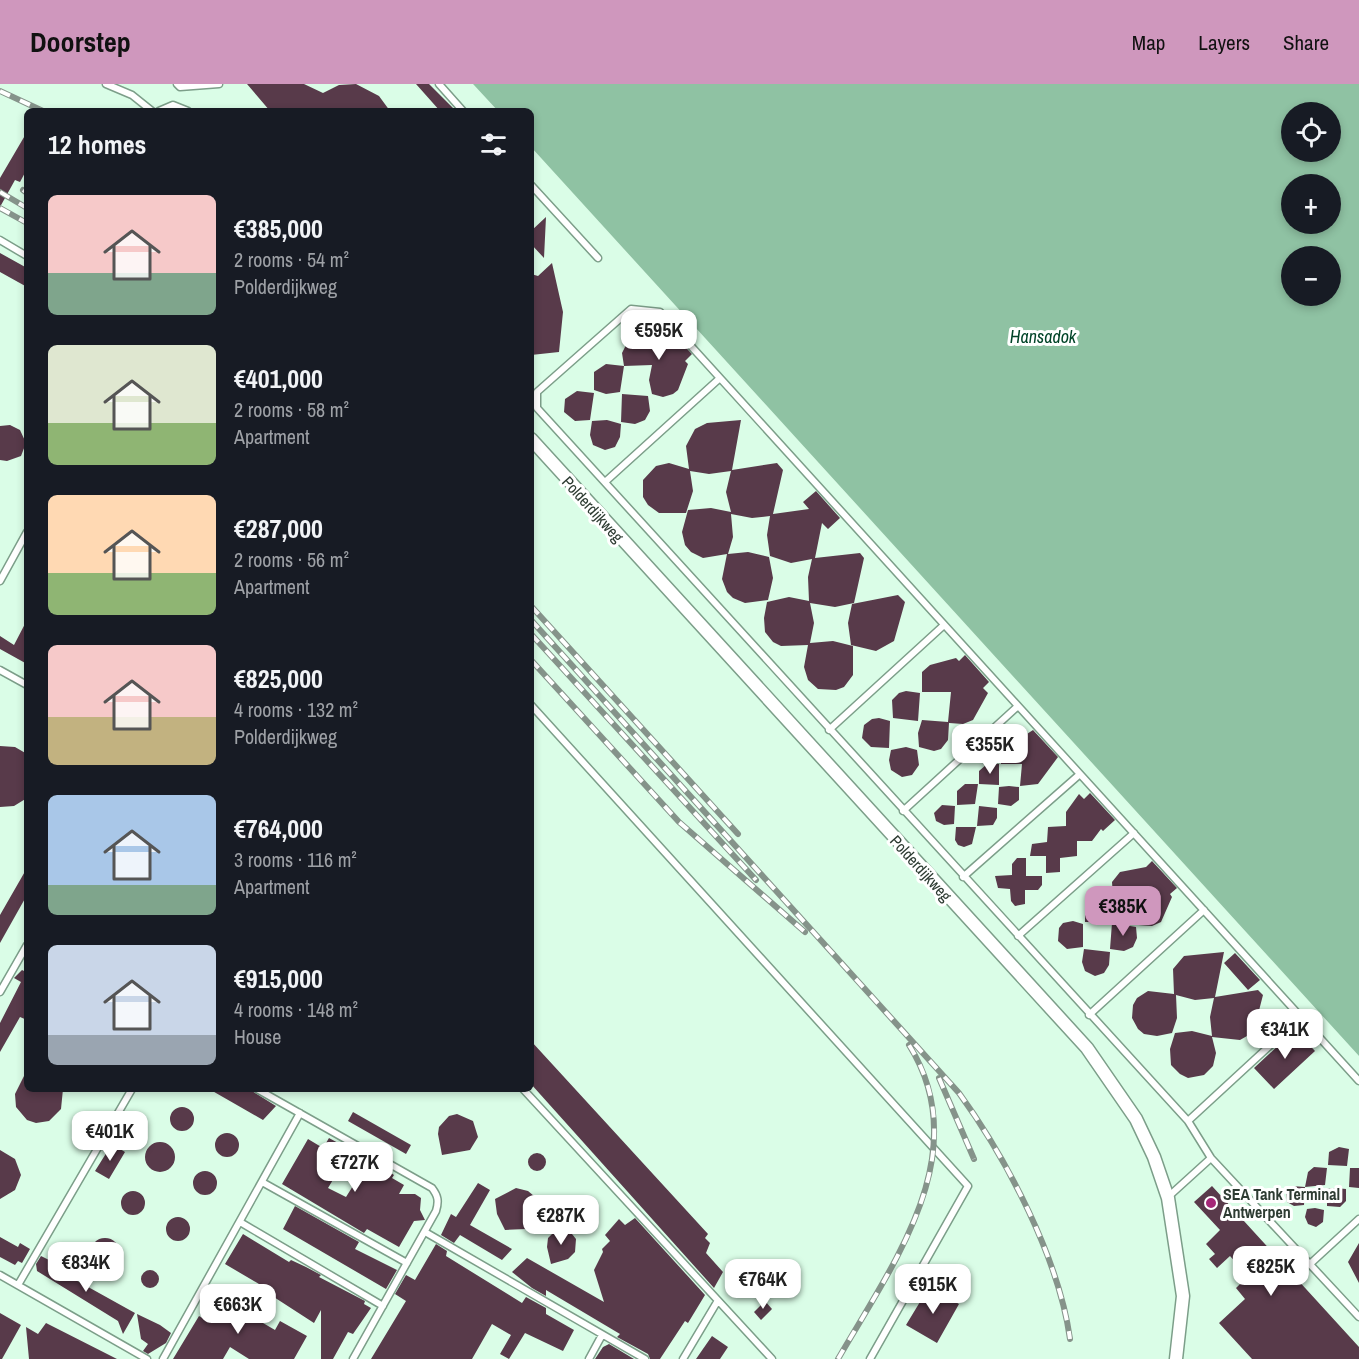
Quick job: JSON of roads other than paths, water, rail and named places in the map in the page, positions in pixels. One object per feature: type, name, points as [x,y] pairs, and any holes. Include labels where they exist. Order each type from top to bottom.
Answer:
[{"type":"street","name":"Polderdijkweg","points":[[534,442],[1087,1048],[1136,1119],[1154,1157],[1168,1198],[1183,1296],[1176,1359]]},
{"type":"lane","points":[[106,84],[132,95],[148,108]]},
{"type":"lane","points":[[177,84],[180,87],[219,84]]},
{"type":"lane","points":[[439,84],[460,108]]},
{"type":"lane","points":[[166,108],[173,105],[180,108]]},
{"type":"lane","points":[[534,188],[598,258]]},
{"type":"lane","points":[[0,240],[24,254]]},
{"type":"lane","points":[[1359,1081],[660,312],[631,309],[537,392],[537,408],[1188,1121],[1211,1158],[1359,1317]]},
{"type":"lane","points":[[605,482],[720,378]]},
{"type":"lane","points":[[0,581],[24,537]]},
{"type":"lane","points":[[829,730],[944,625]]},
{"type":"lane","points":[[0,670],[24,683]]},
{"type":"lane","points":[[903,811],[1018,706]]},
{"type":"lane","points":[[534,708],[968,1186],[870,1359]]},
{"type":"lane","points":[[963,877],[1080,774]]},
{"type":"lane","points":[[1018,936],[1134,833]]},
{"type":"lane","points":[[1089,1015],[1204,910]]},
{"type":"lane","points":[[0,992],[24,956]]},
{"type":"lane","points":[[1188,1121],[1301,1017]]},
{"type":"lane","points":[[18,1285],[130,1092]]},
{"type":"lane","points":[[262,1092],[432,1188],[439,1202],[353,1359]]},
{"type":"lane","points":[[526,1092],[771,1359]]},
{"type":"lane","points":[[163,1359],[300,1113]]},
{"type":"lane","points":[[1168,1198],[1211,1158]]},
{"type":"lane","points":[[262,1182],[407,1263]]},
{"type":"lane","points":[[1310,1264],[1359,1219]]},
{"type":"lane","points":[[240,1222],[383,1306]]},
{"type":"lane","points":[[424,1232],[645,1359]]},
{"type":"lane","points":[[0,1275],[147,1359]]},
{"type":"lane","points":[[683,1359],[717,1302]]},
{"type":"lane","points":[[589,1359],[602,1335]]},
{"type":"water","name":"Hansadok","points":[[473,84],[1359,84],[1359,1056],[534,150],[534,108],[495,108]]},
{"type":"railway","points":[[0,91],[37,108]]},
{"type":"railway","points":[[0,192],[24,206]]},
{"type":"railway","points":[[0,208],[24,221]]},
{"type":"railway","points":[[534,609],[738,834]]},
{"type":"railway","points":[[534,623],[959,1093],[995,1148],[1043,1243],[1055,1276],[1070,1339]]},
{"type":"railway","points":[[534,637],[756,880]]},
{"type":"railway","points":[[534,663],[679,822],[805,932]]},
{"type":"railway","points":[[838,1359],[902,1247],[919,1207],[931,1167],[934,1126],[928,1086],[909,1045]]},
{"type":"railway","points":[[939,1078],[974,1159]]},
{"type":"place","name":"SEA Tank Terminal Antwerpen","points":[[1211,1203]]}]
